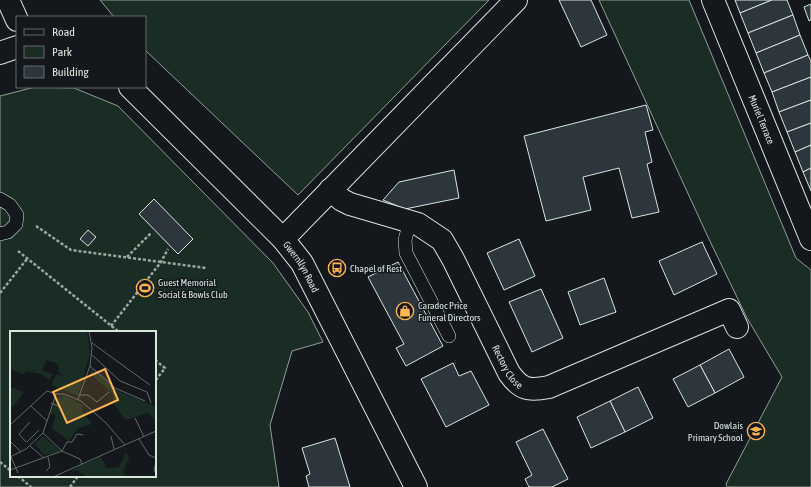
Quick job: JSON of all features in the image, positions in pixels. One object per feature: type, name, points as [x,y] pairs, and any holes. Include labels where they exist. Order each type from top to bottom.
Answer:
[{"type":"street","points":[[8,0],[16,18]]},
{"type":"street","points":[[283,239],[516,0]]},
{"type":"street","name":"Muriel Terrace","points":[[713,0],[811,239]]},
{"type":"street","points":[[0,53],[16,47]]},
{"type":"street","name":"Gwernllyn Road","points":[[131,88],[283,239],[302,263],[312,280],[416,487]]},
{"type":"street","name":"Rectory Close","points":[[330,190],[342,200],[350,204],[418,224],[442,240],[453,258],[509,373],[517,385],[534,390],[549,387],[729,310],[738,327]]},
{"type":"lane","points":[[0,199],[10,205],[17,215],[16,224],[8,232],[0,234]]},
{"type":"lane","points":[[410,221],[405,240],[406,253],[449,336]]},
{"type":"path","points":[[17,215],[24,217],[71,250],[206,268]]},
{"type":"path","points":[[127,257],[151,234]]},
{"type":"path","points":[[111,326],[161,262],[168,249]]},
{"type":"path","points":[[0,293],[27,259],[118,331]]},
{"type":"path","points":[[156,361],[165,368],[156,380]]},
{"type":"path","points":[[0,462],[10,470]]},
{"type":"path","points":[[19,477],[32,487]]},
{"type":"path","points":[[70,487],[77,477]]},
{"type":"green space","points":[[100,0],[489,0],[298,195],[146,51],[146,16],[113,16]]},
{"type":"green space","points":[[599,0],[689,0],[796,258],[811,270],[811,487],[727,487],[726,484],[782,377],[747,318]]},
{"type":"green space","name":"Guest Memorial Social & Bowls Club","points":[[31,88],[74,88],[118,106],[273,263],[308,312],[323,342],[292,351],[270,425],[279,487],[0,487],[0,96]]},
{"type":"building","points":[[559,0],[591,0],[607,35],[581,47]]},
{"type":"building","points":[[735,0],[772,0],[740,13]]},
{"type":"building","points":[[772,0],[787,0],[793,15],[748,33],[740,13]]},
{"type":"building","points":[[811,4],[811,20],[809,21],[804,7]]},
{"type":"building","points":[[793,15],[800,35],[756,53],[748,33]]},
{"type":"building","points":[[800,35],[808,55],[764,73],[756,53]]},
{"type":"building","points":[[808,55],[811,61],[811,77],[772,92],[764,73]]},
{"type":"building","points":[[811,77],[811,100],[779,112],[772,92]]},
{"type":"building","points":[[811,100],[811,123],[787,132],[779,112]]},
{"type":"building","points":[[646,105],[653,130],[645,132],[652,162],[647,164],[659,212],[632,218],[619,168],[583,177],[591,210],[546,221],[524,136]]},
{"type":"building","points":[[811,123],[811,145],[795,152],[787,132]]},
{"type":"building","points":[[811,145],[811,168],[803,172],[795,152]]},
{"type":"building","points":[[811,168],[811,191],[803,172]]},
{"type":"building","points":[[454,170],[459,198],[405,209],[383,200],[399,182]]},
{"type":"building","points":[[154,199],[193,239],[178,254],[139,214]]},
{"type":"building","points":[[88,230],[96,237],[88,246],[80,239]]},
{"type":"building","points":[[519,239],[535,276],[504,290],[487,253]]},
{"type":"building","points":[[702,242],[717,274],[674,295],[659,261]]},
{"type":"building","name":"Caradoc Price Funeral Directors","points":[[398,262],[443,346],[406,366],[396,348],[404,344],[368,277]]},
{"type":"building","points":[[604,278],[616,312],[580,325],[568,292]]},
{"type":"building","points":[[541,289],[563,338],[532,352],[509,302]]},
{"type":"building","points":[[729,349],[744,377],[715,393],[700,365]]},
{"type":"building","points":[[453,363],[459,376],[471,371],[489,405],[446,427],[421,379]]},
{"type":"building","points":[[700,365],[715,393],[688,407],[673,379]]},
{"type":"building","points":[[638,387],[653,418],[625,432],[610,401]]},
{"type":"building","points":[[610,401],[625,432],[591,448],[577,417]]},
{"type":"building","points":[[543,429],[568,479],[552,487],[529,487],[525,479],[532,475],[516,442]]},
{"type":"building","points":[[335,438],[350,487],[309,487],[306,476],[310,474],[302,448]]},
{"type":"place","name":"Chapel of Rest","points":[[337,268]]},
{"type":"place","name":"Guest Memorial Social & Bowls Club","points":[[145,288]]},
{"type":"place","name":"Caradoc Price Funeral Directors","points":[[405,311]]},
{"type":"place","name":"Dowlais Primary School","points":[[756,431]]}]
